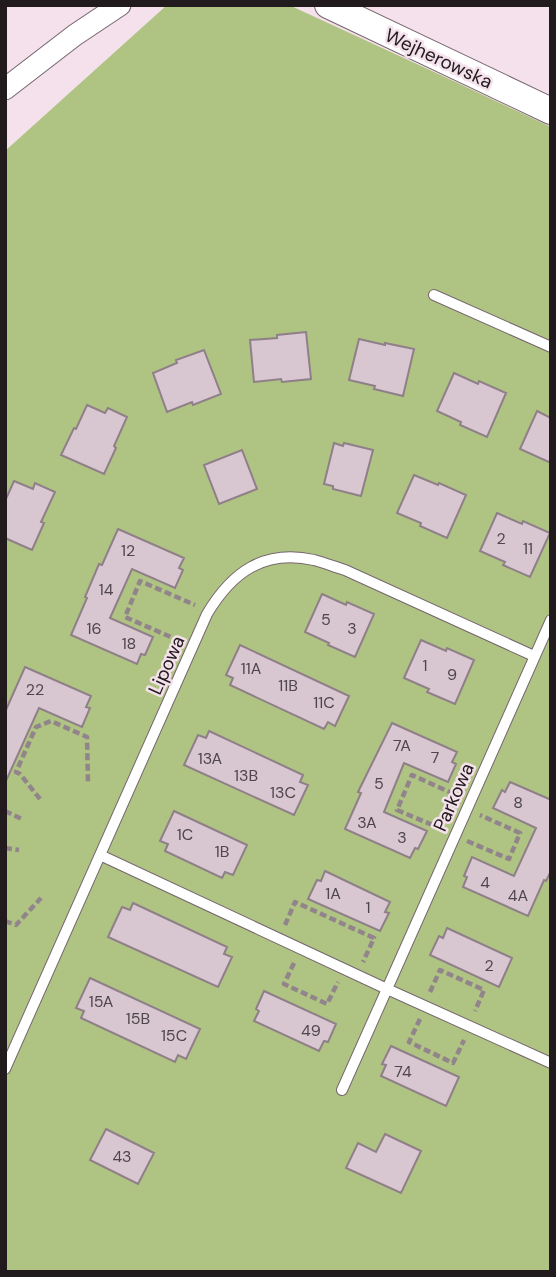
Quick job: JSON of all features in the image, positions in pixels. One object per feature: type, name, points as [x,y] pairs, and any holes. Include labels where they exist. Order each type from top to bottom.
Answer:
[{"type":"street","points":[[5,89],[75,35],[120,5]]},
{"type":"street","name":"Wejherowska","points":[[328,5],[551,111]]},
{"type":"lane","points":[[433,295],[551,347]]},
{"type":"lane","name":"Lipowa","points":[[5,1069],[209,611],[219,593],[235,578],[256,563],[282,557],[313,560],[345,570],[534,656]]},
{"type":"lane","name":"Parkowa","points":[[342,1090],[551,620]]},
{"type":"lane","points":[[100,855],[551,1063]]},
{"type":"path","points":[[193,647],[125,617],[141,581],[209,611]]},
{"type":"path","points":[[40,799],[16,772],[36,727],[51,721],[87,737],[88,783]]},
{"type":"path","points":[[412,775],[468,805],[520,833],[509,859],[397,810],[412,775]]},
{"type":"path","points":[[5,811],[24,820]]},
{"type":"path","points":[[5,848],[19,850]]},
{"type":"path","points":[[5,921],[16,925],[41,898]]},
{"type":"path","points":[[279,938],[295,902],[374,938],[357,975]]},
{"type":"path","points":[[301,948],[284,984],[327,1004],[345,969]]},
{"type":"path","points":[[440,970],[484,990],[453,1063],[409,1042],[425,1006],[440,970]]},
{"type":"green space","points":[[167,5],[289,5],[551,127],[551,1272],[5,1272],[5,151]]},
{"type":"building","points":[[306,332],[311,379],[254,382],[250,340]]},
{"type":"building","points":[[359,339],[414,349],[403,396],[349,380]]},
{"type":"building","points":[[204,350],[221,394],[167,412],[153,373],[177,363],[176,360]]},
{"type":"building","points":[[454,373],[506,393],[487,437],[437,411]]},
{"type":"building","points":[[87,405],[105,413],[108,408],[127,417],[104,474],[61,455]]},
{"type":"building","points":[[537,411],[551,418],[551,463],[520,449]]},
{"type":"building","points":[[334,443],[373,450],[361,496],[324,484]]},
{"type":"building","points":[[242,450],[257,489],[219,504],[204,465]]},
{"type":"building","points":[[414,475],[466,495],[447,538],[397,513]]},
{"type":"building","points":[[14,481],[33,489],[35,483],[55,492],[32,550],[5,538],[5,501]]},
{"type":"building","points":[[497,513],[550,533],[530,577],[480,551]]},
{"type":"building","points":[[118,529],[184,558],[179,568],[183,570],[175,588],[132,569],[110,618],[153,637],[145,655],[141,654],[137,664],[71,635],[99,564],[102,565]]},
{"type":"building","points":[[322,594],[374,614],[355,657],[305,632]]},
{"type":"building","points":[[421,640],[474,660],[455,704],[404,678]]},
{"type":"building","points":[[240,645],[349,696],[335,726],[328,722],[324,729],[230,685],[233,678],[226,675]]},
{"type":"building","points":[[25,667],[91,696],[86,707],[90,708],[82,727],[39,708],[5,783],[5,712]]},
{"type":"building","points":[[392,723],[457,752],[452,762],[456,764],[448,782],[404,763],[384,812],[427,831],[410,858],[345,829],[361,793],[358,792]]},
{"type":"building","points":[[209,731],[303,775],[300,782],[308,785],[294,815],[184,765],[198,735],[206,738]]},
{"type":"building","points":[[510,782],[549,799],[551,796],[551,871],[546,881],[544,880],[528,916],[463,887],[467,877],[464,876],[472,857],[514,876],[536,828],[493,808],[502,790],[505,792]]},
{"type":"building","points":[[174,811],[247,845],[233,875],[225,872],[222,878],[165,851],[168,844],[160,841]]},
{"type":"building","points":[[325,871],[390,902],[385,912],[389,913],[380,931],[308,899],[317,880],[321,881]]},
{"type":"building","points":[[133,903],[227,947],[224,954],[232,957],[218,987],[108,937],[122,907],[130,910]]},
{"type":"building","points":[[447,928],[512,958],[499,987],[430,955],[439,936],[443,938]]},
{"type":"building","points":[[90,978],[200,1029],[186,1059],[178,1055],[175,1062],[81,1018],[84,1011],[76,1008]]},
{"type":"building","points":[[264,991],[336,1024],[328,1042],[324,1041],[319,1051],[254,1021]]},
{"type":"building","points":[[391,1046],[459,1077],[446,1106],[381,1076],[386,1065],[382,1064]]},
{"type":"building","points":[[106,1129],[154,1153],[138,1184],[90,1160]]},
{"type":"building","points":[[385,1134],[421,1151],[401,1193],[346,1168],[358,1143],[376,1152]]}]
